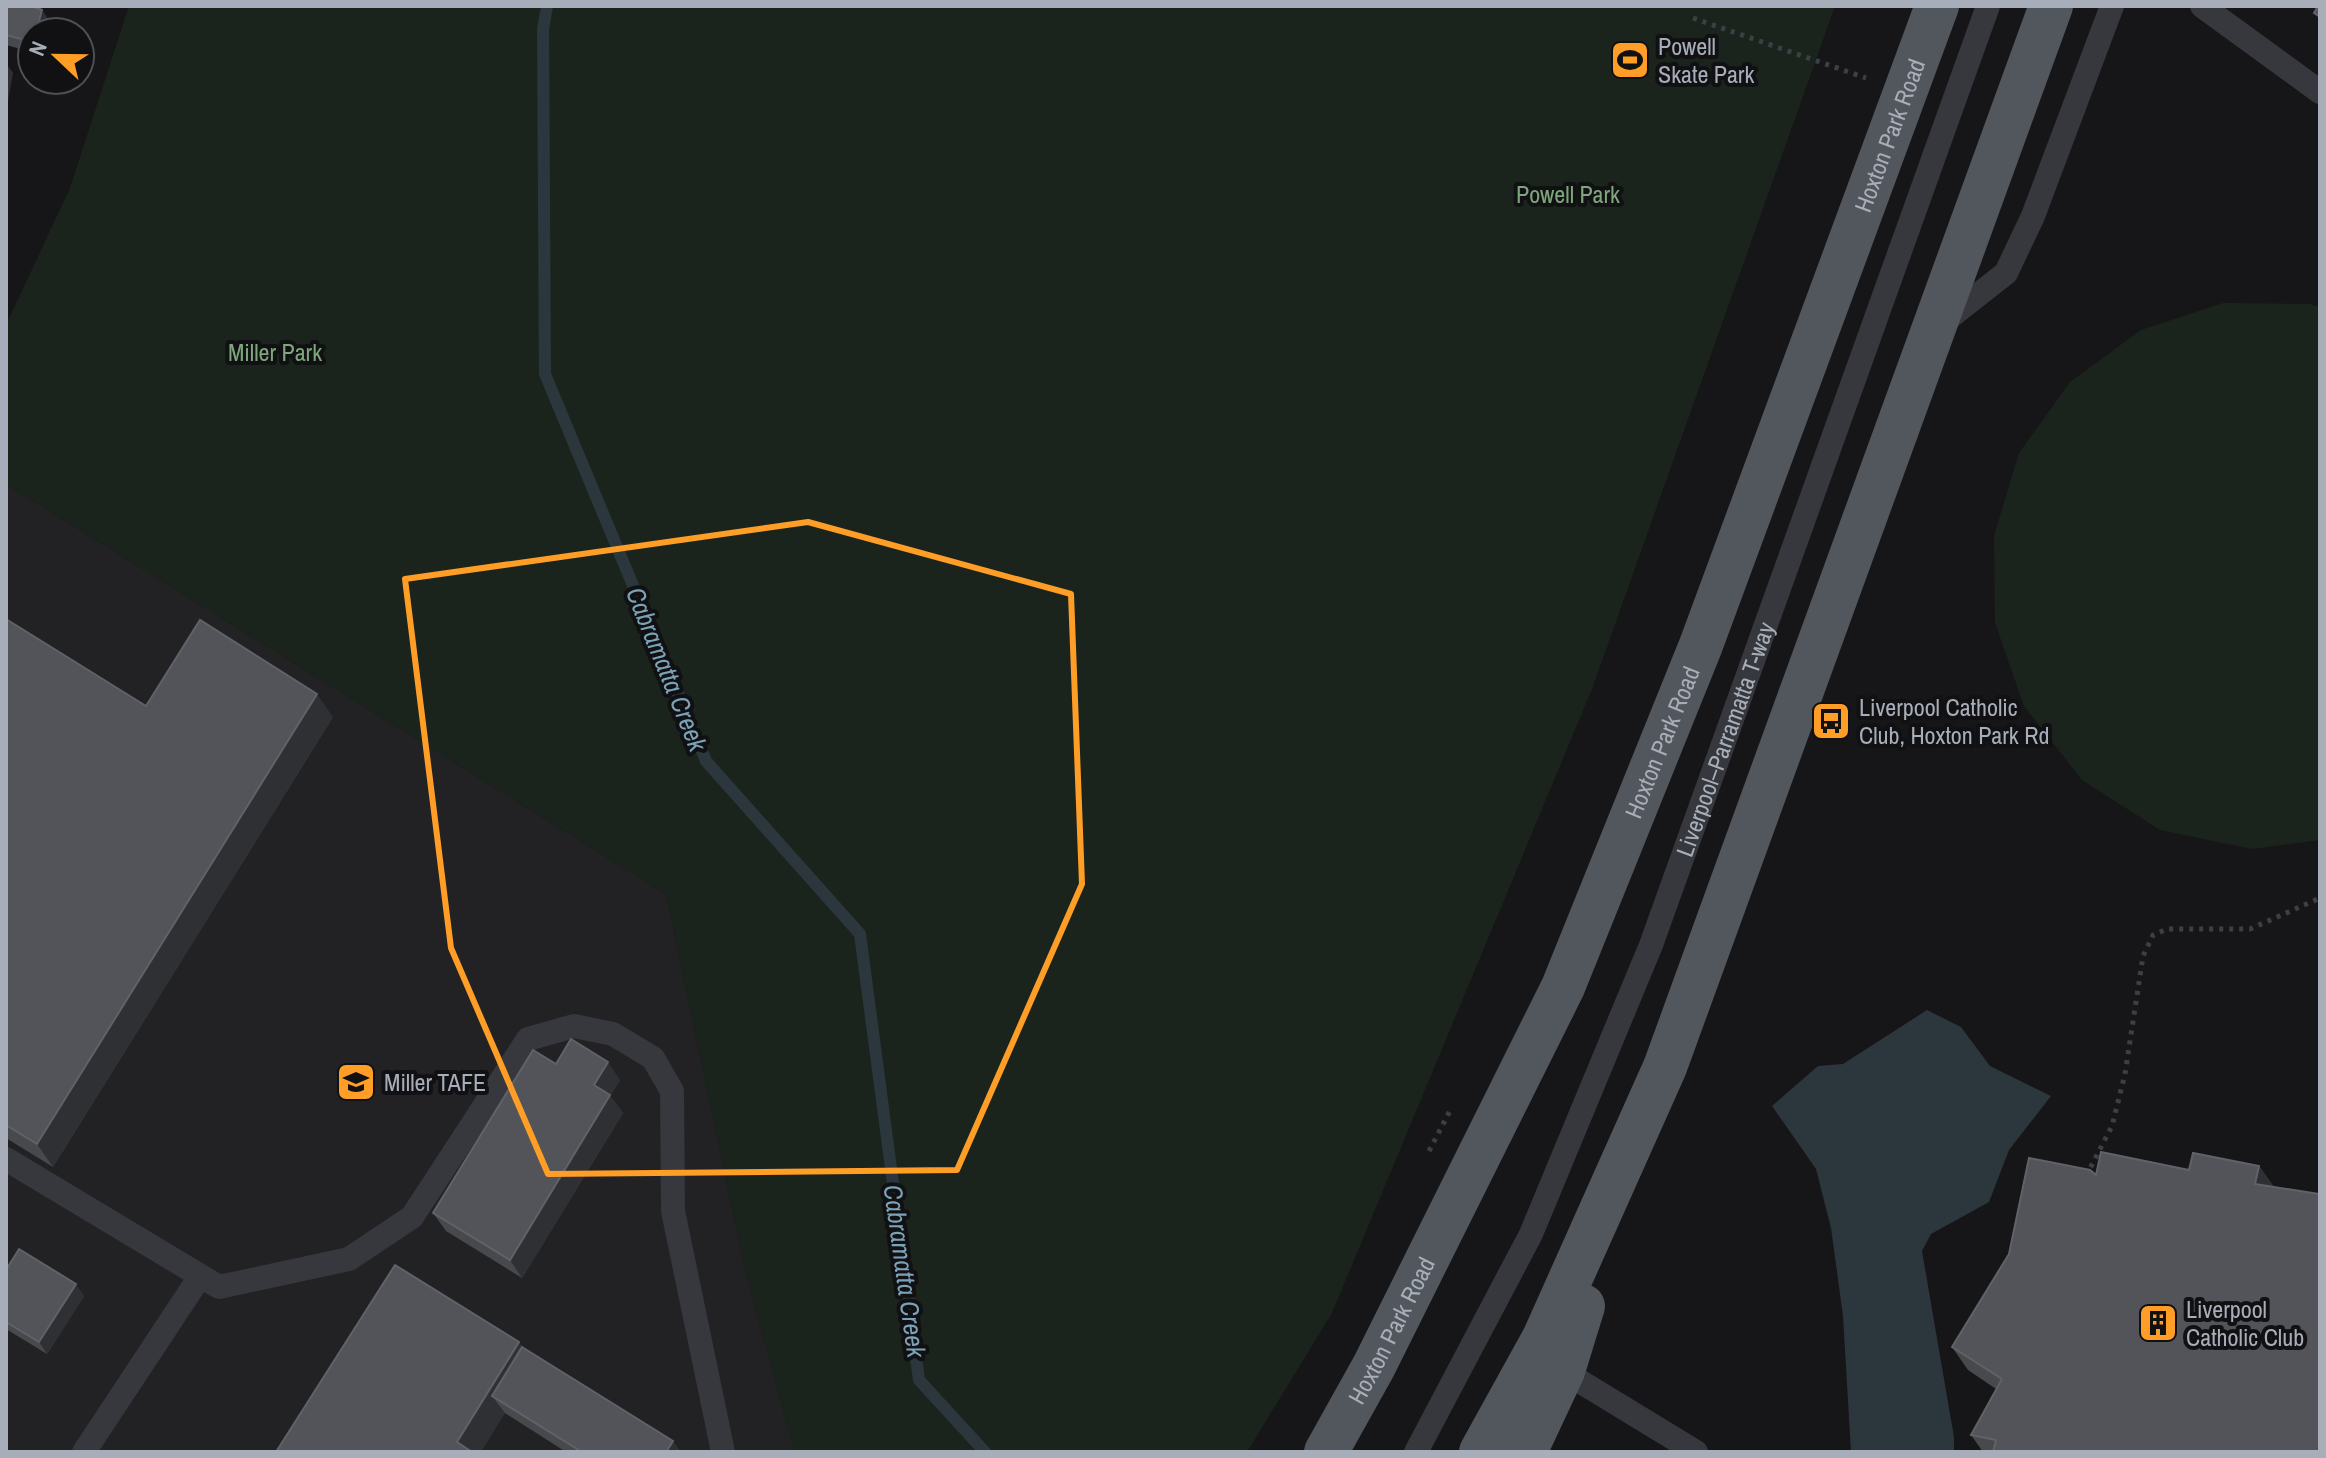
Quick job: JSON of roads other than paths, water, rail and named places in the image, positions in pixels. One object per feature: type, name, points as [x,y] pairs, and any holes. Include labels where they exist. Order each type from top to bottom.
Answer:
[{"type":"main road","name":"Hoxton Park Road","points":[[1326,1452],[1374,1366],[1563,987],[1701,645],[1937,6]]},
{"type":"main road","points":[[1481,1452],[1544,1338],[1630,1151],[1681,1024],[2051,6]]},
{"type":"main road","points":[[1525,1452],[1563,1371],[1630,1151]]},
{"type":"lane","name":"Liverpool–Parramatta T-way","points":[[1416,1452],[1531,1234],[1651,945],[1988,6]]},
{"type":"lane","points":[[1934,329],[2006,273],[2033,216],[2112,6]]},
{"type":"lane","points":[[2202,6],[2320,92]]},
{"type":"lane","points":[[6,1159],[199,1278],[219,1287],[349,1259],[412,1217],[528,1039],[574,1026],[613,1034],[653,1058],[672,1091],[673,1211],[723,1452]]},
{"type":"lane","points":[[84,1452],[199,1278]]},
{"type":"lane","points":[[1563,1371],[1696,1452]]},
{"type":"waterway","name":"Cabramatta Creek","points":[[547,6],[543,29],[545,374],[706,761],[860,934],[919,1380],[985,1452]]},
{"type":"place","name":"Powell Skate Park","points":[[1630,60]]},
{"type":"place","name":"Liverpool Catholic Club, Hoxton Park Rd","points":[[1831,721]]},
{"type":"place","name":"Miller TAFE","points":[[356,1082]]},
{"type":"place","name":"Liverpool Catholic Club","points":[[2158,1323]]},
{"type":"park label","name":"Powell Park","points":[[1568,194]]},
{"type":"park label","name":"Miller Park","points":[[275,352]]}]
